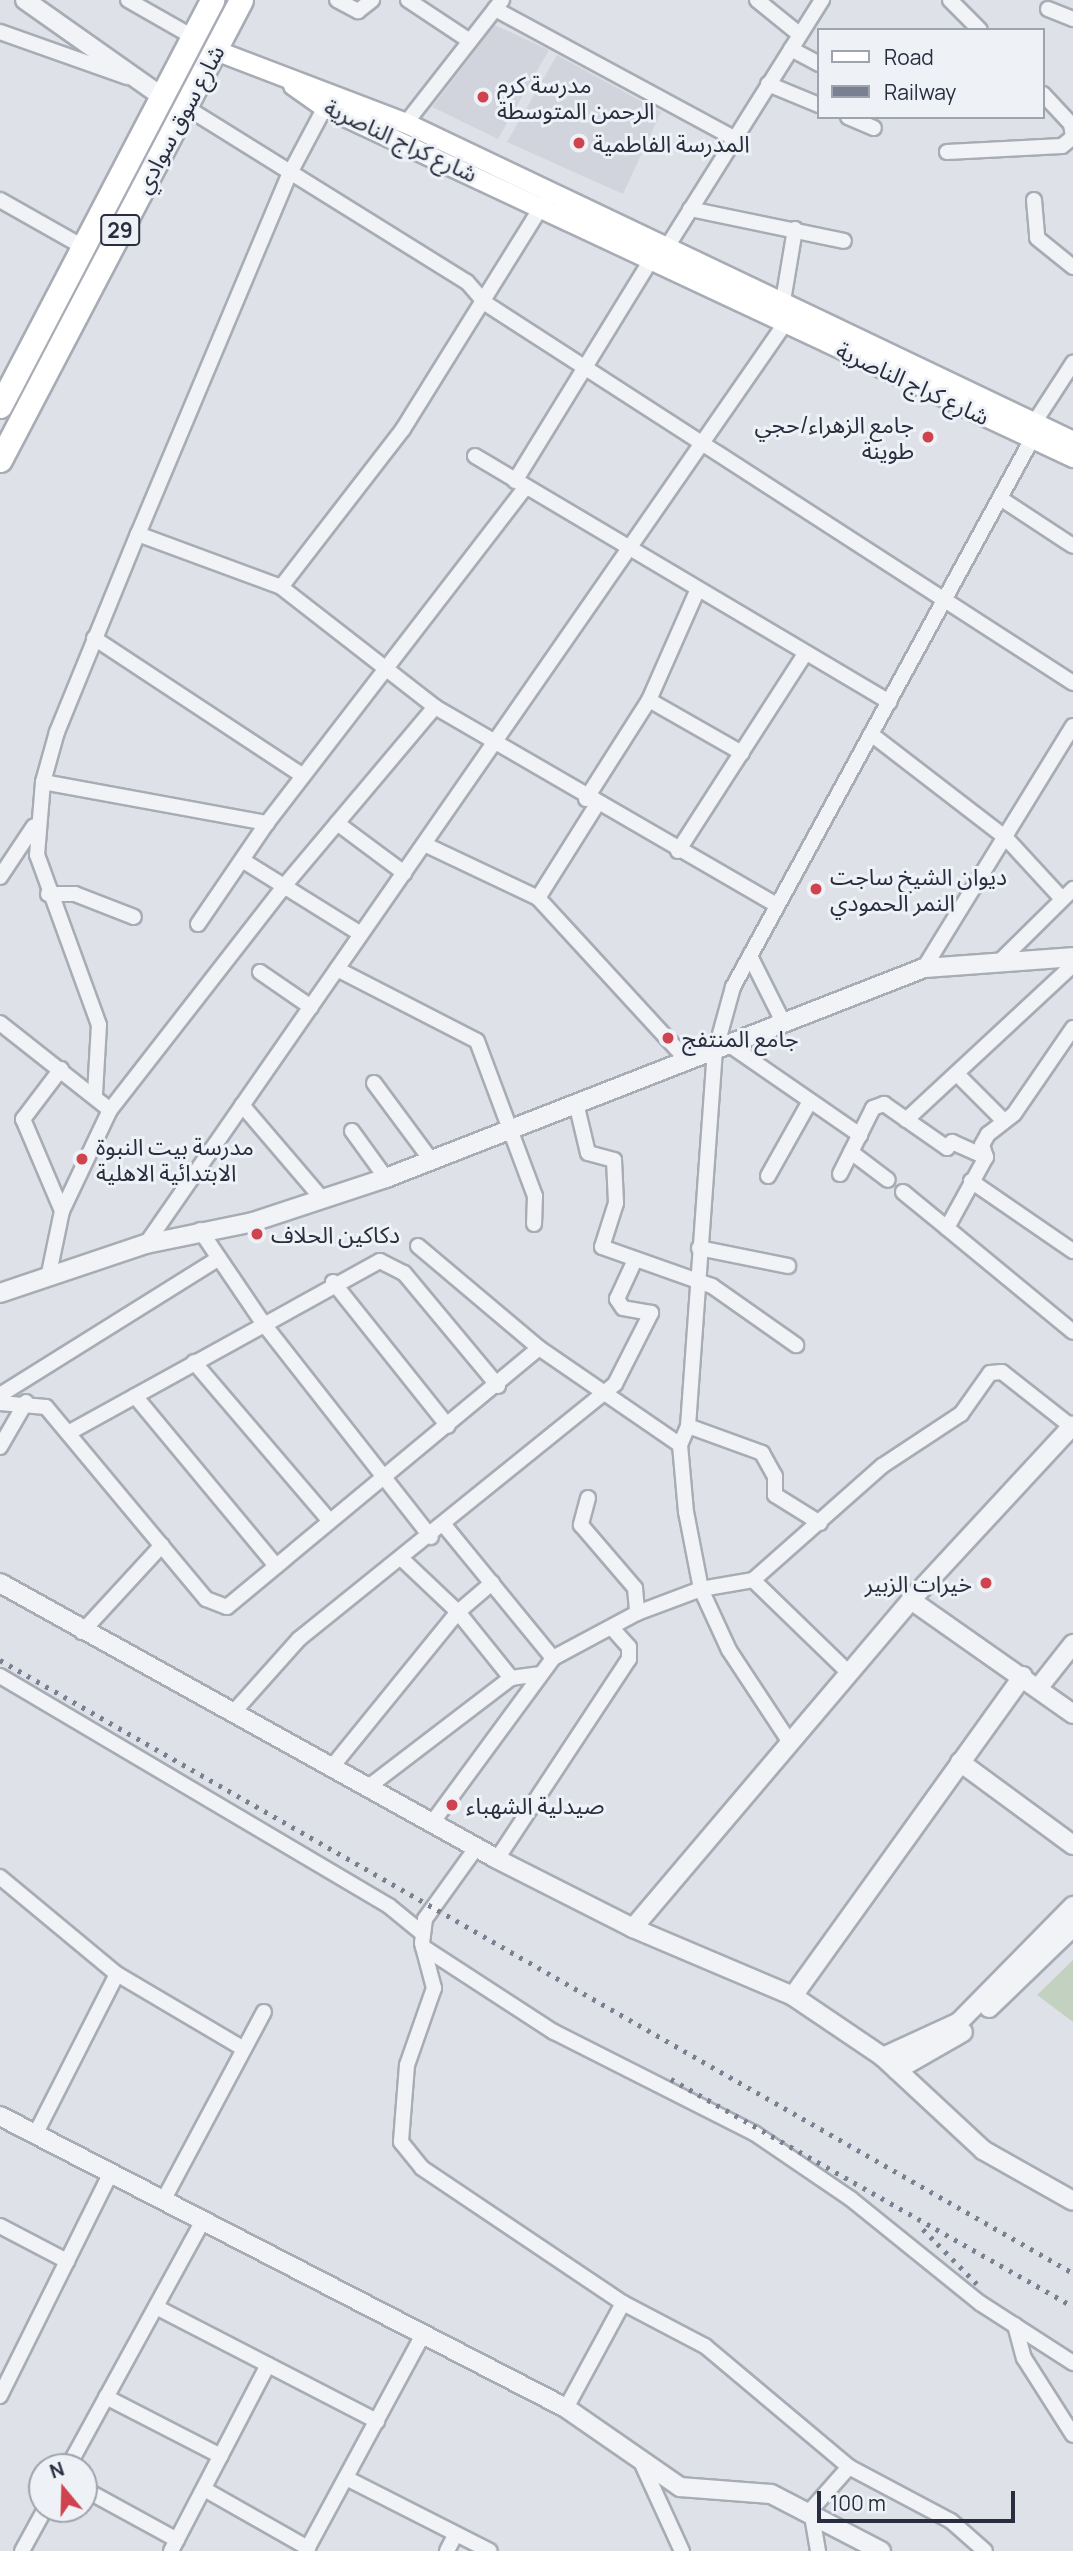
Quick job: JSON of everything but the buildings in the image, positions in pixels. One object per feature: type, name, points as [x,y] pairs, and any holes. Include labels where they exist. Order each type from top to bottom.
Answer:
[{"type":"main road","name":"شارع سوق سوادي","points":[[0,460],[174,102],[193,37],[212,0]]},
{"type":"main road","name":"شارع سوق سوادي","points":[[0,406],[85,248],[174,102],[215,50],[241,0]]},
{"type":"main road","points":[[215,50],[287,80]]},
{"type":"main road","name":"شارع كراج الناصرية","points":[[287,80],[330,89],[783,301],[1033,431],[1073,457]]},
{"type":"main road","name":"شارع كراج الناصرية","points":[[287,80],[325,107],[543,204],[651,260],[1033,431],[1073,441]]},
{"type":"street","points":[[25,0],[136,80],[467,282],[485,303],[946,597],[1073,683]]},
{"type":"street","points":[[128,0],[193,37]]},
{"type":"street","points":[[337,0],[358,11],[372,0]]},
{"type":"street","points":[[408,0],[470,41]]},
{"type":"street","points":[[757,0],[799,34]]},
{"type":"street","points":[[667,247],[732,137],[822,0]]},
{"type":"street","points":[[950,0],[978,28]]},
{"type":"street","points":[[405,123],[499,4],[732,137]]},
{"type":"street","points":[[1048,9],[1073,19]]},
{"type":"street","points":[[0,32],[136,80]]},
{"type":"street","points":[[791,49],[818,63]]},
{"type":"street","points":[[768,84],[818,105]]},
{"type":"street","points":[[947,152],[1062,146],[1073,137],[1071,124],[1045,96]]},
{"type":"street","points":[[0,877],[34,826],[43,782],[94,638],[290,173],[325,107]]},
{"type":"street","points":[[853,119],[874,128]]},
{"type":"street","points":[[0,200],[85,248]]},
{"type":"street","points":[[1034,200],[1037,238],[1073,267]]},
{"type":"street","points":[[281,587],[403,429],[485,303],[543,204]]},
{"type":"street","points":[[690,209],[844,240]]},
{"type":"street","points":[[783,301],[795,229]]},
{"type":"street","points":[[198,924],[267,823],[386,669],[520,485],[582,363],[651,260]]},
{"type":"street","points":[[146,1244],[786,322]]},
{"type":"street","points":[[789,1741],[729,1650],[701,1589],[680,1446],[688,1426],[699,1248],[733,987],[1000,498],[1033,431],[1073,363]]},
{"type":"street","points":[[475,456],[626,551],[888,702]]},
{"type":"street","points":[[1000,498],[1073,546]]},
{"type":"street","points":[[138,534],[281,587],[435,707],[591,802],[777,905]]},
{"type":"street","points":[[538,898],[649,700],[697,591]]},
{"type":"street","points":[[94,638],[303,776]]},
{"type":"street","points":[[678,851],[805,654]]},
{"type":"street","points":[[649,700],[742,753]]},
{"type":"street","points":[[48,1278],[62,1212],[110,1110],[285,885],[435,707]]},
{"type":"street","points":[[924,968],[1073,726]]},
{"type":"street","points":[[871,734],[1006,838],[1068,894],[997,964]]},
{"type":"street","points":[[43,782],[267,823]]},
{"type":"street","points":[[337,823],[404,873]]},
{"type":"street","points":[[34,826],[48,894],[99,1025],[95,1094]]},
{"type":"street","points":[[424,844],[538,898],[688,1061]]},
{"type":"street","points":[[242,860],[361,934]]},
{"type":"street","points":[[48,894],[75,894],[134,917]]},
{"type":"street","points":[[750,956],[784,1024]]},
{"type":"street","points":[[0,1292],[146,1244],[323,1199],[386,1178],[513,1133],[924,968],[1073,957]]},
{"type":"street","points":[[906,1120],[958,1075],[1073,965]]},
{"type":"street","points":[[337,969],[477,1041],[538,1207],[534,1224]]},
{"type":"street","points":[[260,972],[311,1007]]},
{"type":"street","points":[[1,1025],[95,1094],[110,1110]]},
{"type":"street","points":[[986,1157],[982,1145],[1071,1038]]},
{"type":"street","points":[[723,1049],[860,1135]]},
{"type":"street","points":[[61,1069],[23,1119],[62,1212]]},
{"type":"street","points":[[958,1075],[1004,1121]]},
{"type":"street","points":[[374,1083],[431,1160]]},
{"type":"street","points":[[768,1176],[809,1103]]},
{"type":"street","points":[[840,1174],[878,1104],[947,1148],[952,1142],[986,1157]]},
{"type":"street","points":[[242,1105],[323,1199]]},
{"type":"street","points":[[577,1107],[588,1153],[614,1160],[616,1203],[602,1247],[634,1262],[724,1293],[796,1345]]},
{"type":"street","points":[[352,1131],[386,1178]]},
{"type":"street","points":[[851,1152],[888,1180]]},
{"type":"street","points":[[947,1228],[986,1157]]},
{"type":"street","points":[[971,1181],[1073,1251]]},
{"type":"street","points":[[904,1192],[1073,1332]]},
{"type":"street","points":[[200,1230],[263,1323],[431,1537]]},
{"type":"street","points":[[418,1246],[539,1348],[680,1446]]},
{"type":"street","points":[[699,1248],[788,1266]]},
{"type":"street","points":[[0,1395],[219,1258]]},
{"type":"street","points":[[69,1432],[333,1282],[380,1261],[394,1264],[498,1386]]},
{"type":"street","points":[[232,1714],[276,1659],[431,1537],[599,1392],[615,1384],[651,1313],[624,1308],[617,1299],[634,1262]]},
{"type":"street","points":[[333,1282],[448,1426]]},
{"type":"street","points":[[0,1403],[26,1402],[46,1407],[162,1545],[219,1607],[276,1566],[498,1386],[539,1348]]},
{"type":"street","points":[[194,1362],[330,1521]]},
{"type":"street","points":[[432,1823],[553,1658],[637,1613],[701,1589],[753,1580],[882,1466],[961,1414],[990,1373],[1002,1373],[1072,1426],[911,1600],[633,1928]]},
{"type":"street","points":[[135,1396],[276,1566]]},
{"type":"street","points":[[0,1447],[26,1402]]},
{"type":"street","points":[[688,1426],[762,1453],[775,1476],[775,1496],[820,1523]]},
{"type":"street","points":[[589,1498],[581,1525],[635,1588],[637,1613]]},
{"type":"street","points":[[444,1525],[553,1658]]},
{"type":"street","points":[[82,1632],[162,1545]]},
{"type":"street","points":[[403,1560],[458,1612],[510,1678]]},
{"type":"street","points":[[753,1580],[849,1673]]},
{"type":"street","points":[[0,1583],[82,1632],[497,1859],[633,1928],[793,1996],[883,2057],[983,2150],[1073,2201]]},
{"type":"street","points":[[331,1769],[458,1612],[492,1583]]},
{"type":"street","points":[[911,1600],[1039,1687],[1073,1714]]},
{"type":"street","points":[[497,1859],[629,1659],[629,1647],[612,1628]]},
{"type":"street","points":[[1039,1687],[1073,1644]]},
{"type":"street","points":[[367,1788],[510,1678],[541,1674]]},
{"type":"street","points":[[0,1676],[389,1906],[423,1940],[554,2032],[754,2133],[1015,2325],[1073,2363]]},
{"type":"street","points":[[793,1996],[1023,1676]]},
{"type":"street","points":[[960,1762],[1073,1844]]},
{"type":"street","points":[[476,1847],[425,1919],[423,1940],[434,1988],[407,2065],[401,2142],[422,2168],[623,2303],[705,2346],[849,2467],[951,2521],[985,2551]]},
{"type":"street","points":[[0,1877],[117,1974],[244,2049]]},
{"type":"street","points":[[883,2057],[958,2022],[1073,1906]]},
{"type":"street","points":[[897,2070],[966,2029],[1073,1927]]},
{"type":"street","points":[[36,2133],[117,1974]]},
{"type":"street","points":[[164,2199],[264,2012]]},
{"type":"street","points":[[1,2118],[36,2133],[164,2199],[421,2338],[566,2408],[643,2466],[680,2487],[771,2494],[811,2510],[881,2551]]},
{"type":"street","points":[[0,2396],[111,2172]]},
{"type":"street","points":[[76,2453],[203,2220]]},
{"type":"street","points":[[0,2226],[67,2261]]},
{"type":"street","points":[[566,2408],[623,2303]]},
{"type":"street","points":[[156,2306],[377,2421]]},
{"type":"street","points":[[1015,2325],[1029,2367],[1073,2435]]},
{"type":"street","points":[[204,2489],[307,2549],[421,2338]]},
{"type":"street","points":[[98,2498],[174,2546],[268,2365]]},
{"type":"street","points":[[106,2397],[221,2456]]},
{"type":"street","points":[[643,2466],[682,2551]]},
{"type":"street","points":[[811,2510],[849,2467]]},
{"type":"street","points":[[346,2478],[490,2551]]},
{"type":"street","points":[[811,2510],[818,2551]]},
{"type":"street","points":[[22,2551],[37,2523]]},
{"type":"street","points":[[447,2551],[455,2535]]},
{"type":"shaded area","points":[[495,25],[549,50],[498,139],[432,107]]},
{"type":"shaded area","points":[[557,55],[661,112],[623,194],[507,142]]},
{"type":"green space","points":[[1073,1960],[1073,2022],[1037,1995]]},
{"type":"railway","points":[[0,1660],[1073,2273]]},
{"type":"railway","points":[[671,2079],[1073,2306]]},
{"type":"railway","points":[[923,2229],[977,2284]]},
{"type":"place","name":"مدرسة كرم الرحمن المتوسطة","points":[[483,97]]},
{"type":"place","name":"المدرسة الفاطمية","points":[[579,143]]},
{"type":"place","name":"جامع الزهراء/حجي طوينة","points":[[928,437]]},
{"type":"place","name":"ديوان الشيخ ساجت النمر الحمودي","points":[[816,889]]},
{"type":"place","name":"جامع المنتفج","points":[[668,1038]]},
{"type":"place","name":"مدرسة بيت النبوة الابتدائية الاهلية","points":[[82,1159]]},
{"type":"place","name":"دكاكين الحلاف","points":[[257,1234]]},
{"type":"place","name":"خيرات الزبير","points":[[986,1583]]},
{"type":"place","name":"صيدلية الشهباء","points":[[452,1805]]}]
